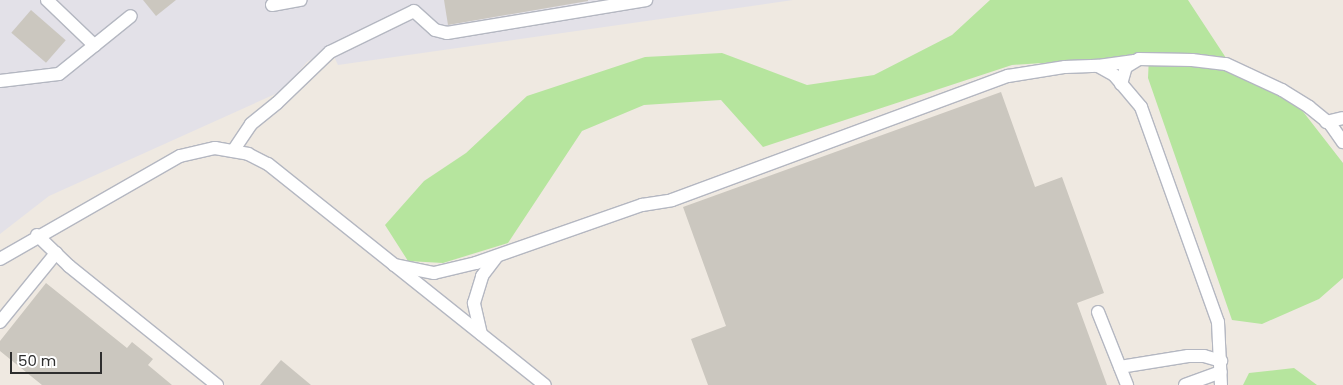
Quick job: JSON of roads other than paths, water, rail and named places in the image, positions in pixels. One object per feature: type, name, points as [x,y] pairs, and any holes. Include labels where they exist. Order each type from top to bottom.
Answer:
[{"type":"street","points":[[47,0],[96,46]]},
{"type":"street","points":[[272,5],[301,0]]},
{"type":"street","points":[[234,151],[251,124],[277,104],[330,52],[415,5],[435,30],[447,33],[646,0]]},
{"type":"street","points":[[0,81],[59,74],[131,16]]},
{"type":"street","points":[[394,265],[434,273],[497,256],[642,205],[672,200],[1008,76],[1065,67],[1098,66],[1133,61],[1192,60],[1226,64],[1282,90],[1326,122],[1343,142]]},
{"type":"street","points":[[1121,84],[1126,67],[1133,61]]},
{"type":"street","points":[[1098,66],[1114,75],[1141,107],[1218,322],[1221,385]]},
{"type":"street","points":[[1326,122],[1343,118]]},
{"type":"street","points":[[0,259],[37,235],[180,156],[215,148],[248,154],[268,164],[544,385]]},
{"type":"street","points":[[37,235],[56,253],[217,385]]},
{"type":"street","points":[[0,322],[56,253]]},
{"type":"street","points":[[480,334],[474,304],[482,276],[497,256]]},
{"type":"street","points":[[1098,312],[1127,385]]},
{"type":"street","points":[[1120,367],[1188,356],[1204,356],[1221,366]]},
{"type":"street","points":[[1185,385],[1221,366]]}]
